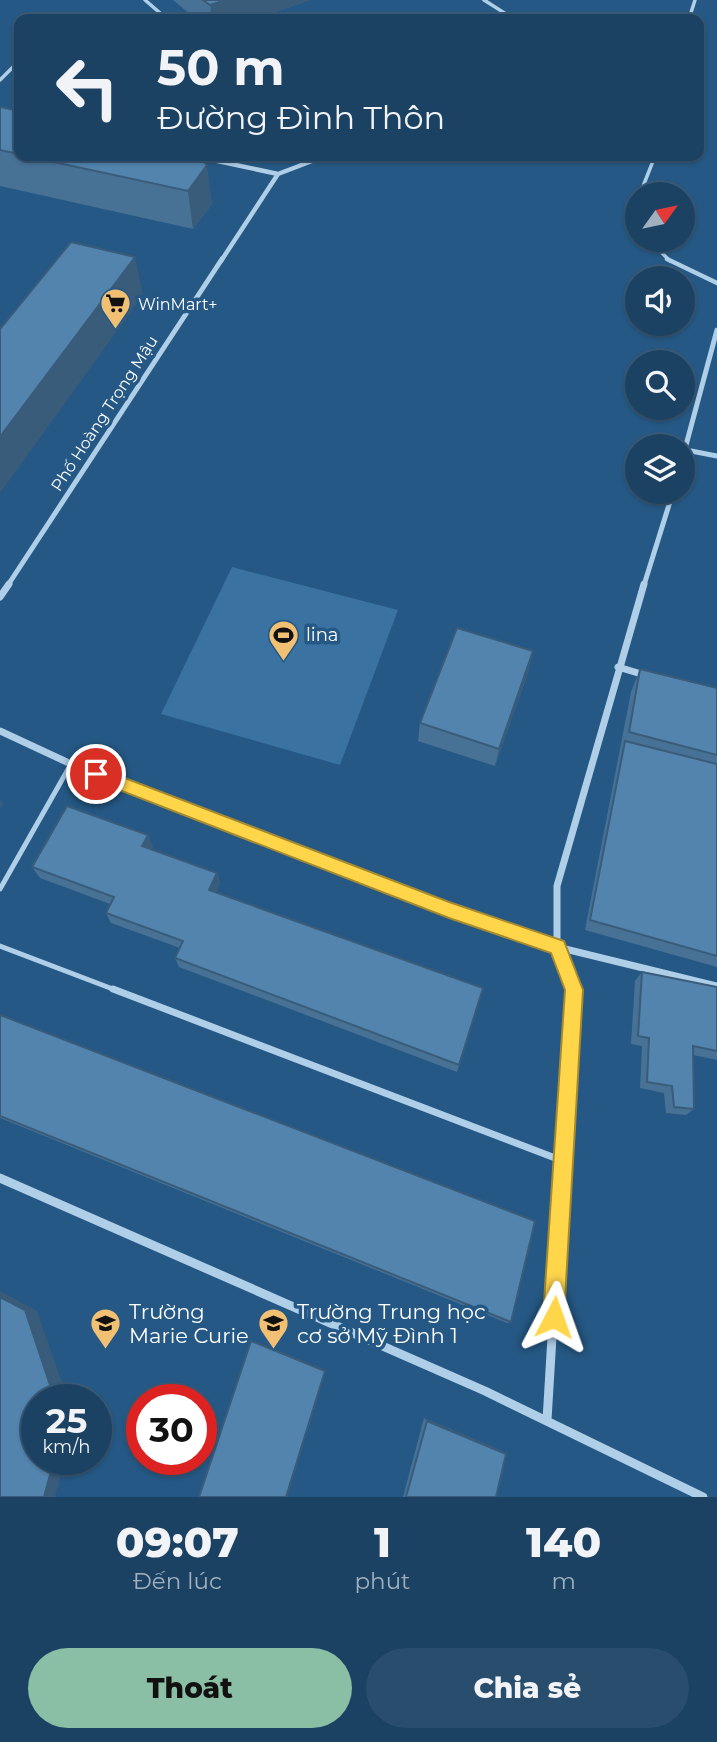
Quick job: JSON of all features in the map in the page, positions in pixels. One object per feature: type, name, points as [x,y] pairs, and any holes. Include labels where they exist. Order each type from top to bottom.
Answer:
[{"type":"street","points":[[217,161],[278,174],[312,161]]},
{"type":"street","name":"Phố Hoàng Trọng Mậu","points":[[0,597],[278,174]]},
{"type":"street","points":[[690,434],[717,330]]},
{"type":"street","points":[[695,452],[717,456]]},
{"type":"street","points":[[547,1420],[574,990],[557,947],[557,886],[618,667],[669,504]]},
{"type":"street","points":[[618,667],[655,678]]},
{"type":"street","points":[[0,731],[71,764],[449,910],[557,947],[717,986]]},
{"type":"street","points":[[0,1178],[547,1420],[703,1497]]},
{"type":"lane","points":[[145,0],[161,14]]},
{"type":"lane","points":[[484,0],[506,14]]},
{"type":"lane","points":[[0,80],[14,66]]},
{"type":"lane","points":[[645,182],[653,161]]},
{"type":"lane","points":[[656,252],[670,263],[717,283]]},
{"type":"lane","points":[[0,889],[71,764]]},
{"type":"lane","points":[[0,946],[564,1161]]},
{"type":"shaded area","name":"lina","points":[[232,567],[398,610],[340,765],[161,714]]},
{"type":"building","points":[[203,0],[226,0],[210,5]]},
{"type":"building","points":[[0,107],[14,110],[14,153],[0,150]]},
{"type":"building","points":[[49,161],[203,161],[207,165],[188,191]]},
{"type":"building","points":[[71,242],[135,257],[0,437],[0,329]]},
{"type":"building","points":[[457,628],[533,651],[499,749],[420,723]]},
{"type":"building","points":[[640,669],[717,688],[717,755],[629,732]]},
{"type":"building","points":[[625,741],[717,764],[717,956],[590,920]]},
{"type":"building","points":[[67,806],[148,835],[142,846],[217,873],[209,890],[483,988],[459,1065],[175,958],[183,941],[106,913],[114,897],[32,867]]},
{"type":"building","points":[[642,972],[717,987],[717,1051],[693,1046],[694,1109],[674,1107],[672,1086],[647,1082],[649,1038],[638,1036]]},
{"type":"building","points":[[0,1015],[535,1221],[511,1322],[0,1116]]},
{"type":"building","points":[[0,1297],[25,1310],[50,1384],[21,1384],[21,1475],[50,1475],[44,1497],[0,1497]]},
{"type":"building","points":[[251,1341],[325,1371],[286,1497],[199,1497],[206,1475],[217,1475],[217,1443]]},
{"type":"building","points":[[427,1421],[506,1454],[496,1497],[406,1497]]},
{"type":"place","name":"WinMart+","points":[[115,331]]},
{"type":"place","name":"lina","points":[[283,662]]},
{"type":"place","name":"Trường Marie Curie","points":[[106,1351]]},
{"type":"place","name":"Trường Trung học cơ sở Mỹ Đình 1","points":[[274,1351]]},
{"type":"route","points":[[96,774],[449,910],[557,947],[574,990],[554,1317]]}]
